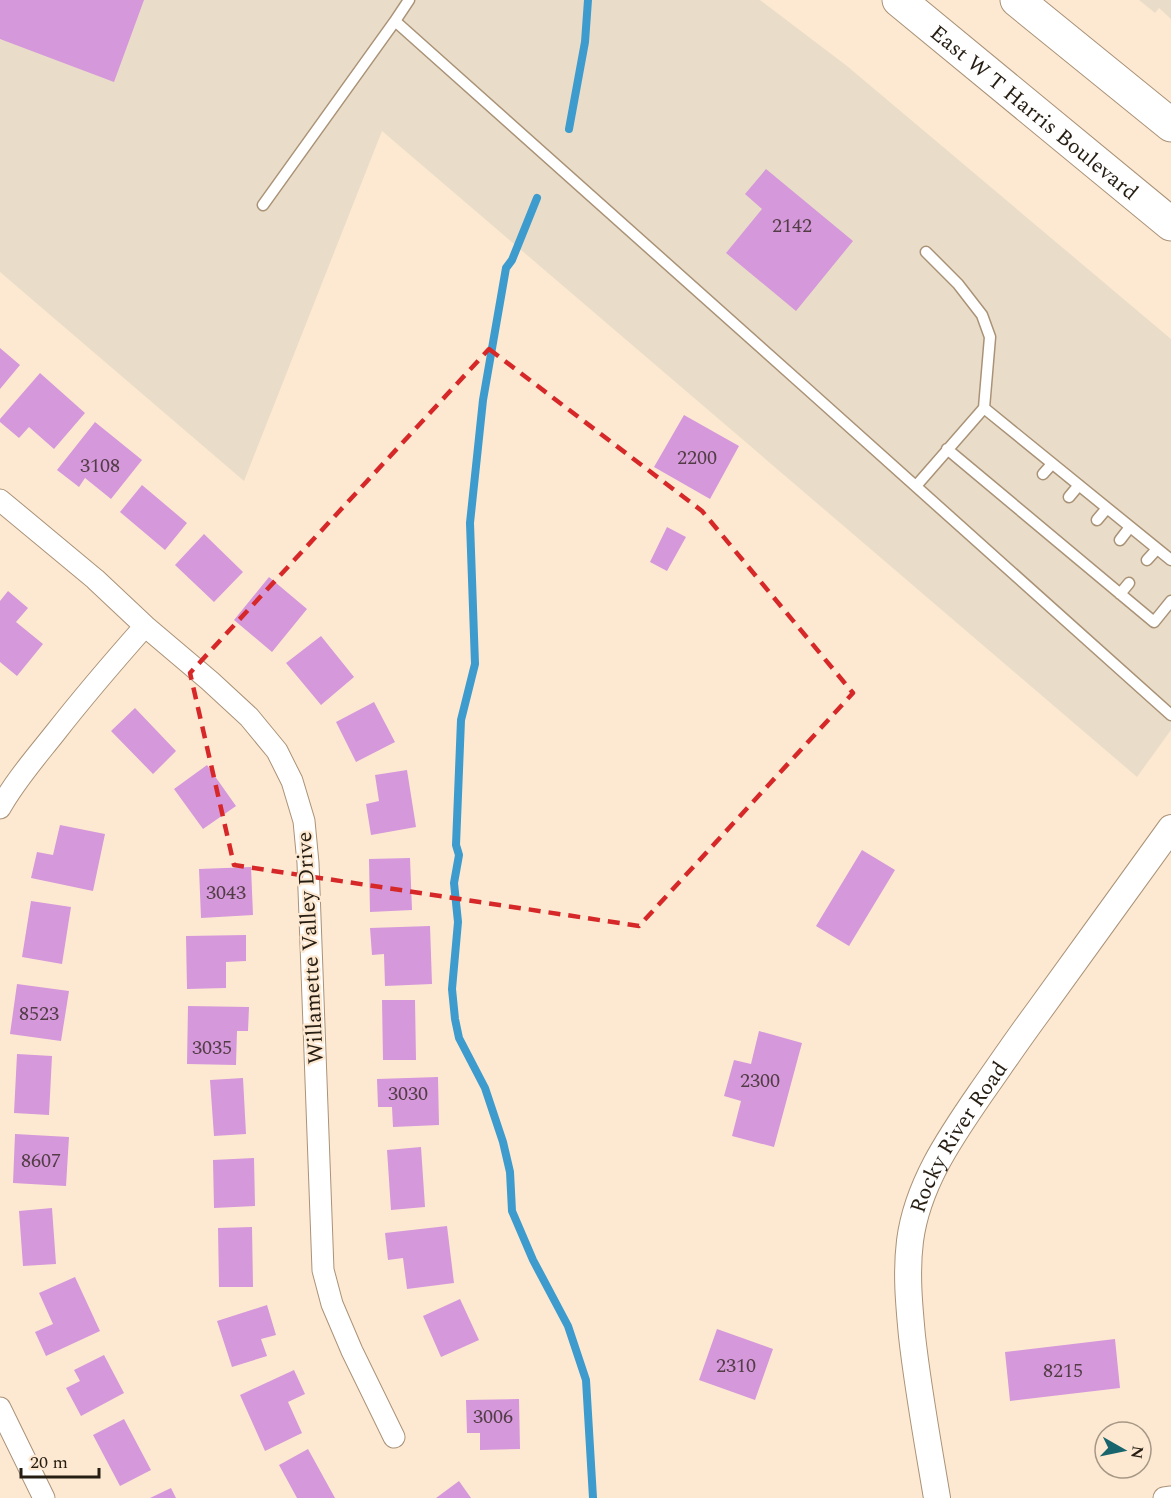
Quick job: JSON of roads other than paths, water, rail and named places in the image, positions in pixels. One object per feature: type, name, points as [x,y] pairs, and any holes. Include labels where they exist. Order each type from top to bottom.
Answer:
[{"type":"main road","name":"East W T Harris Boulevard","points":[[899,0],[1171,224]]},
{"type":"main road","points":[[1017,0],[1171,125]]},
{"type":"street","name":"Willamette Valley Drive","points":[[0,500],[95,579],[249,717],[277,751],[292,781],[304,821],[308,863],[323,1270],[332,1304],[351,1351],[394,1437]]},
{"type":"street","points":[[0,808],[32,761],[99,678],[145,626]]},
{"type":"street","name":"Rocky River Road","points":[[937,1498],[915,1365],[908,1291],[910,1239],[925,1185],[952,1134],[971,1106],[1171,828]]},
{"type":"street","points":[[1,1412],[44,1498]]},
{"type":"street","points":[[1164,1498],[1171,1497]]},
{"type":"lane","points":[[263,205],[409,0]]},
{"type":"lane","points":[[395,21],[1171,715]]},
{"type":"lane","points":[[916,486],[984,408],[990,337],[982,315],[958,284],[926,252]]},
{"type":"lane","points":[[984,408],[1171,560]]},
{"type":"lane","points":[[947,450],[1046,524],[1069,551],[1154,622],[1171,601]]},
{"type":"lane","points":[[1043,474],[1052,464]]},
{"type":"lane","points":[[1069,497],[1079,486]]},
{"type":"lane","points":[[1097,520],[1107,508]]},
{"type":"lane","points":[[1120,540],[1130,527]]},
{"type":"lane","points":[[1069,551],[1077,542]]},
{"type":"lane","points":[[1147,560],[1157,549]]},
{"type":"lane","points":[[1093,571],[1101,561]]},
{"type":"lane","points":[[1120,594],[1129,584]]},
{"type":"waterway","points":[[569,129],[585,42],[588,0]]},
{"type":"waterway","points":[[537,198],[512,260],[506,268],[483,400],[470,523],[475,664],[461,720],[456,845],[459,855],[454,883],[458,922],[452,989],[459,1038],[485,1088],[503,1142],[510,1172],[512,1211],[533,1260],[568,1326],[586,1380],[593,1498]]}]
